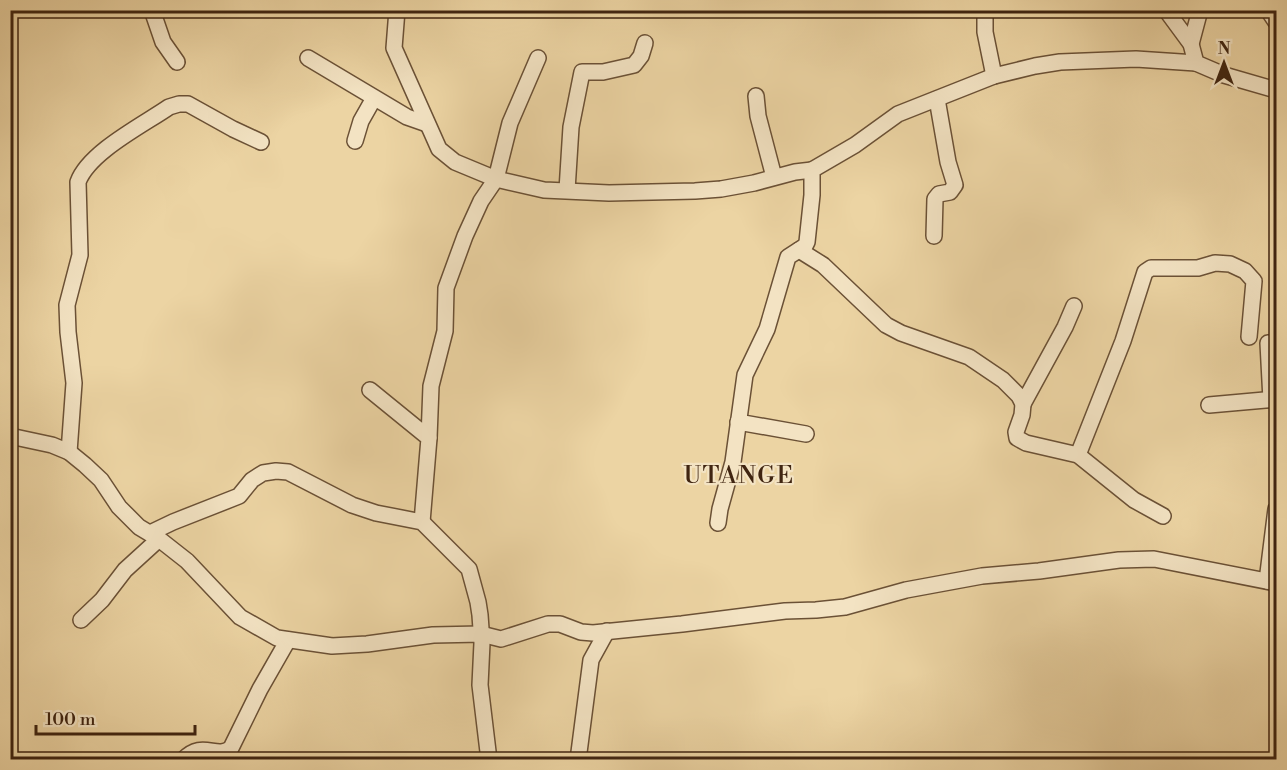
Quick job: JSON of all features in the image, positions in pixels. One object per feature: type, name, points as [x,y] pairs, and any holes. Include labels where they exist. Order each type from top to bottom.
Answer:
[{"type":"street","points":[[152,10],[163,42],[177,62]]},
{"type":"street","points":[[397,10],[394,48],[439,149],[455,162],[496,179],[527,188],[609,193],[695,191],[721,189],[812,170],[827,163],[898,114],[994,76],[1060,62],[1136,59],[1196,63],[1224,75],[1276,90]]},
{"type":"street","points":[[985,10],[985,32],[994,76]]},
{"type":"street","points":[[1166,10],[1191,44],[1196,63]]},
{"type":"street","points":[[1191,44],[1200,10]]},
{"type":"street","points":[[1268,10],[1276,22]]},
{"type":"street","points":[[567,190],[571,127],[582,72],[603,72],[634,65],[641,56],[645,44]]},
{"type":"street","points":[[308,58],[407,117],[427,124]]},
{"type":"street","points":[[422,522],[431,386],[445,331],[446,288],[481,201],[496,179],[510,123],[538,58]]},
{"type":"street","points":[[756,96],[758,116],[774,177]]},
{"type":"street","points":[[355,141],[361,121],[374,98]]},
{"type":"street","points":[[934,236],[935,199],[939,194],[950,192],[955,185],[948,162],[937,99]]},
{"type":"street","points":[[69,452],[74,383],[68,332],[68,305],[80,255],[78,182],[82,172],[98,155],[169,107],[179,104],[188,104],[261,142]]},
{"type":"street","points":[[718,523],[733,462],[745,375],[767,329],[788,257],[807,242],[812,170]]},
{"type":"street","points":[[799,250],[836,276],[886,325],[901,333],[969,357],[1003,380],[1019,396],[1023,404]]},
{"type":"street","points":[[1078,455],[1123,341],[1145,272],[1151,268],[1198,268],[1215,263],[1230,264],[1245,271],[1254,281],[1249,337]]},
{"type":"street","points":[[1074,306],[1023,404],[1016,432],[1017,438],[1026,443],[1078,455],[1134,500],[1163,516]]},
{"type":"street","points":[[1209,405],[1274,399],[1268,343]]},
{"type":"street","points":[[370,390],[429,438]]},
{"type":"street","points":[[738,422],[806,434]]},
{"type":"street","points":[[10,436],[52,445],[69,452],[86,465],[101,480],[119,507],[139,527],[155,536],[187,561],[240,617],[277,638],[332,646],[353,646],[433,635],[481,634],[501,639],[548,624],[560,624],[581,632],[607,631],[785,611],[844,607],[906,590],[982,576],[1119,560],[1154,559],[1272,582],[1276,509]]},
{"type":"street","points":[[81,620],[102,600],[155,536],[173,522],[239,496],[252,480],[263,473],[288,472],[351,505],[376,513],[422,522],[469,569],[478,602],[481,634],[480,685],[489,759]]},
{"type":"street","points":[[578,759],[591,660],[607,631]]},
{"type":"street","points":[[183,759],[190,752],[198,750],[207,749],[220,753],[231,748],[260,689],[288,640]]},
{"type":"district","name":"UTANGE","points":[[739,476]]}]
